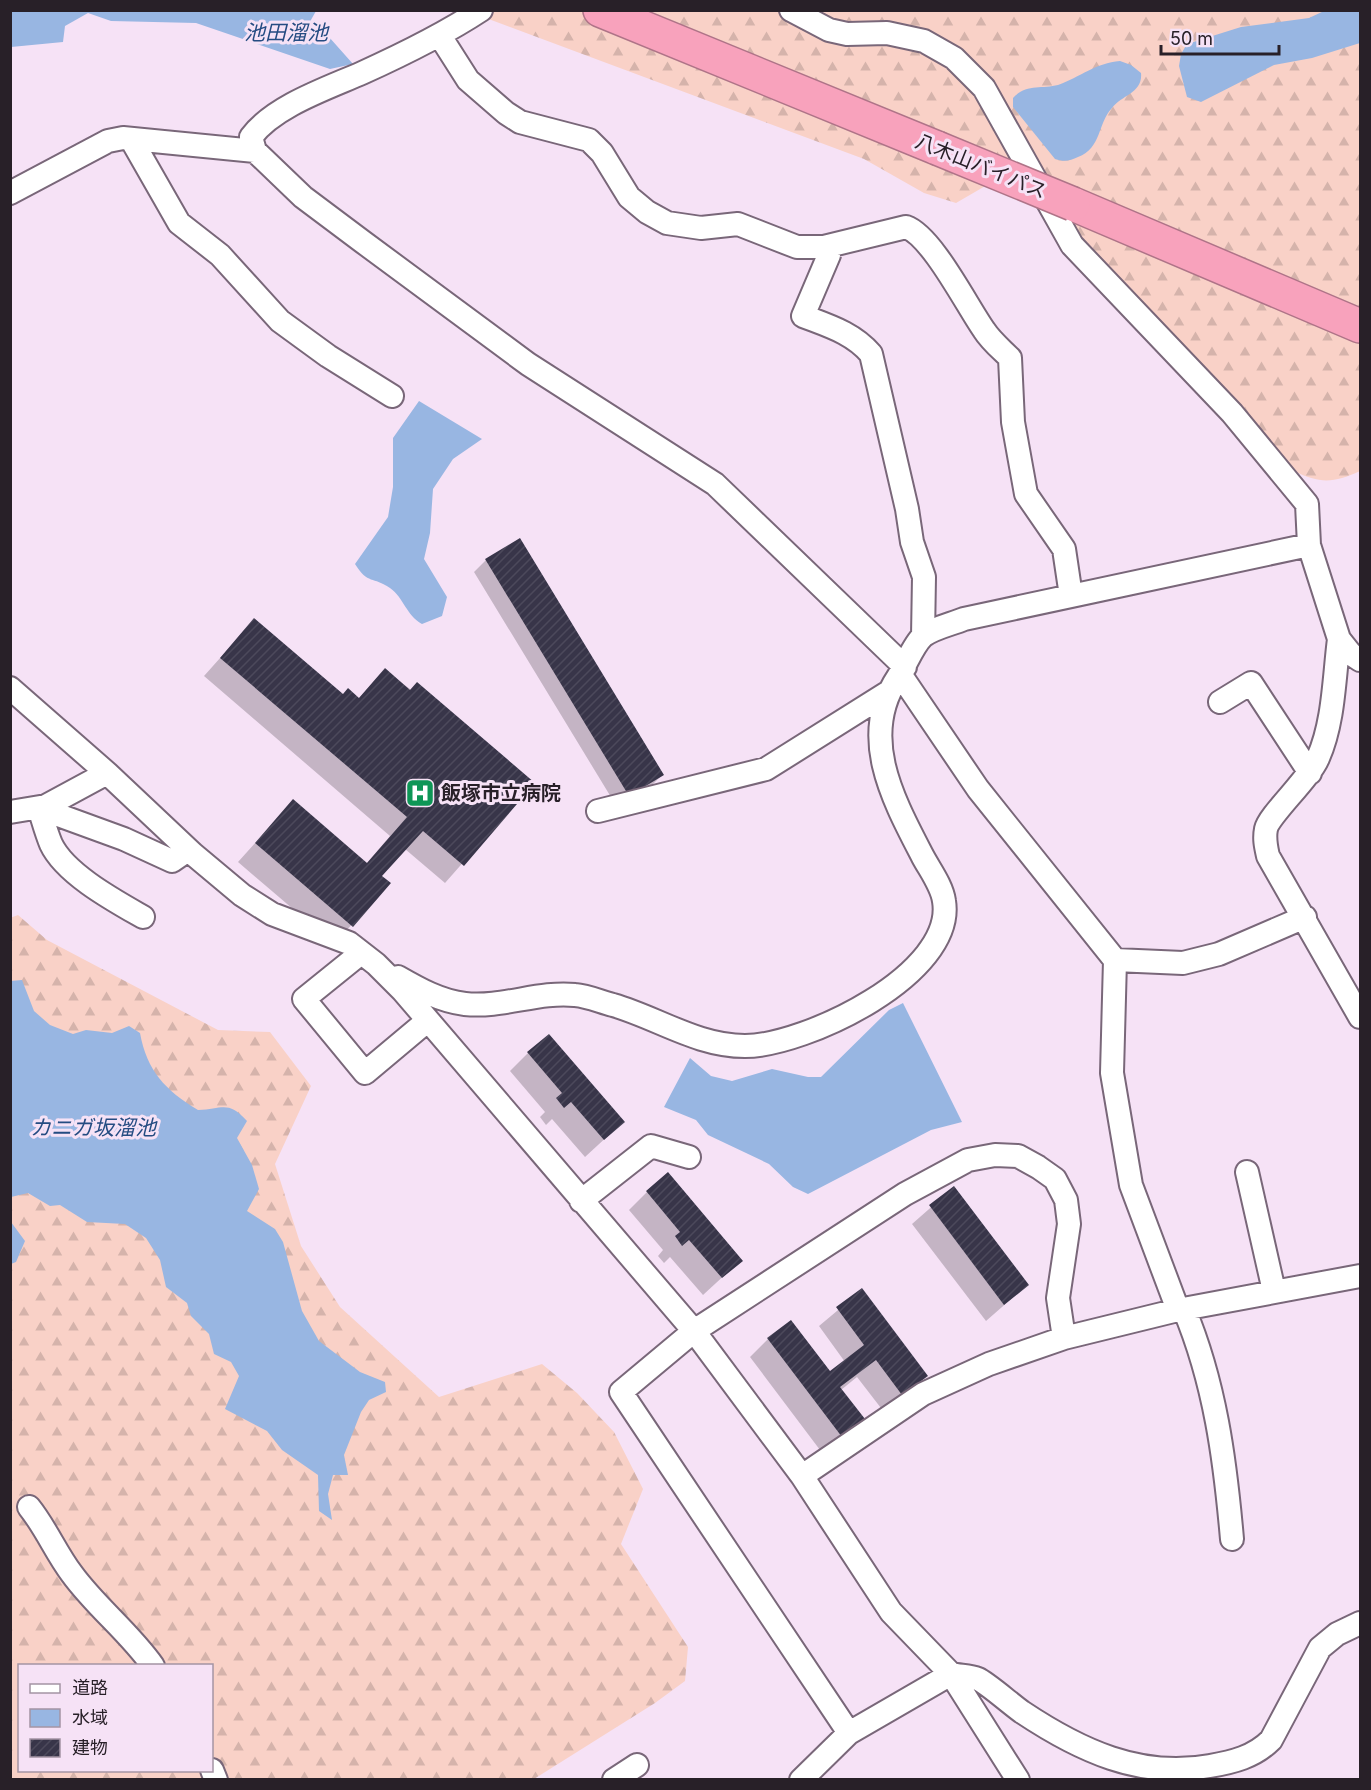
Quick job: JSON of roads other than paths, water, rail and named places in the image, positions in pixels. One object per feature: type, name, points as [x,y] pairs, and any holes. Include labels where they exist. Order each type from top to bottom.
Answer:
[{"type":"highway","name":"八木山バイパス","points":[[600,10],[1073,204],[1360,326]]},
{"type":"street","points":[[481,10],[440,36],[315,93],[278,114],[251,137],[255,151],[303,197],[528,364],[716,484],[903,670],[978,789],[1115,960],[1112,1073],[1131,1185],[1212,1392],[1225,1459],[1232,1539]]},
{"type":"street","points":[[790,10],[829,30],[847,34],[887,33],[924,41],[954,58],[984,88],[1072,245],[1201,379],[1306,504],[1309,545],[1339,639],[1360,660]]},
{"type":"street","points":[[440,36],[468,80],[506,113],[520,122],[590,140],[602,153],[629,197],[647,212],[667,223],[701,228],[738,224],[797,247],[828,246],[906,227],[914,230],[929,246],[985,332],[1010,358],[1013,422],[1026,494],[1064,549],[1071,596]]},
{"type":"street","points":[[10,193],[108,141],[130,139],[255,151]]},
{"type":"street","points":[[130,139],[179,223],[220,255],[280,321],[328,356],[392,396]]},
{"type":"street","points":[[598,811],[766,769],[887,693],[923,636],[924,577],[912,542],[907,509],[871,354],[849,334],[803,316],[830,255],[828,246]]},
{"type":"street","points":[[923,636],[964,619],[1309,545]]},
{"type":"street","points":[[1339,639],[1330,716],[1319,757],[1310,773],[1266,826],[1264,843],[1268,856],[1305,917],[1360,1017]]},
{"type":"street","points":[[1220,702],[1251,683],[1310,773]]},
{"type":"street","points":[[10,688],[107,773],[188,850],[242,895],[272,914],[349,943],[429,995],[464,1004],[575,995],[629,1010],[705,1042],[747,1046],[812,1033],[864,1008],[918,964],[933,947],[942,926],[944,901],[888,787],[881,752],[882,720],[887,693]]},
{"type":"street","points":[[10,812],[39,808],[107,773]]},
{"type":"street","points":[[39,808],[124,839],[172,861],[188,850]]},
{"type":"street","points":[[39,808],[52,845],[60,858],[100,891],[143,916]]},
{"type":"street","points":[[1115,960],[1183,963],[1219,954],[1305,917]]},
{"type":"street","points":[[369,958],[428,1021],[694,1331],[802,1476],[891,1612],[951,1674],[1018,1779]]},
{"type":"street","points":[[369,958],[304,999],[365,1073],[428,1021]]},
{"type":"street","points":[[581,1201],[651,1146],[689,1157]]},
{"type":"street","points":[[849,1734],[621,1392],[694,1331],[905,1194],[968,1160],[995,1155],[1018,1156],[1038,1167],[1055,1179],[1066,1200],[1069,1224],[1058,1298],[1064,1338]]},
{"type":"street","points":[[1247,1172],[1274,1291]]},
{"type":"street","points":[[802,1476],[923,1394],[989,1364],[1064,1338],[1181,1310],[1360,1276]]},
{"type":"street","points":[[29,1507],[45,1527],[72,1574],[152,1664]]},
{"type":"street","points":[[801,1779],[849,1734],[951,1674],[980,1680],[996,1694],[1065,1740],[1124,1763],[1166,1771],[1203,1767],[1259,1752],[1271,1740],[1320,1648],[1337,1634],[1360,1623]]},
{"type":"street","points":[[614,1779],[637,1765]]},
{"type":"water","name":"池田溜池","points":[[11,11],[316,11],[307,27],[329,37],[353,64],[330,69],[196,23],[111,21],[88,13],[65,26],[63,42],[11,47]]},
{"type":"water","points":[[1324,11],[1360,11],[1360,43],[1312,58],[1274,65],[1201,102],[1187,97],[1179,66],[1181,54],[1187,44],[1241,27],[1309,18]]},
{"type":"water","points":[[1120,61],[1131,65],[1141,73],[1139,85],[1107,114],[1095,142],[1086,153],[1070,160],[1055,159],[1013,107],[1013,98],[1023,91],[1058,85],[1096,67]]},
{"type":"water","points":[[419,401],[482,439],[453,459],[433,489],[430,533],[424,559],[447,597],[442,616],[422,624],[412,616],[395,592],[384,584],[367,578],[355,564],[388,517],[393,487],[393,438]]},
{"type":"water","name":"カニガ坂溜池","points":[[22,980],[34,1011],[50,1025],[73,1034],[86,1030],[112,1033],[129,1026],[140,1033],[147,1058],[153,1069],[176,1095],[198,1110],[230,1108],[247,1121],[237,1138],[252,1165],[259,1189],[247,1211],[275,1229],[283,1242],[302,1311],[319,1341],[360,1372],[385,1382],[386,1392],[369,1400],[361,1412],[344,1455],[348,1475],[333,1475],[328,1494],[332,1520],[319,1511],[318,1475],[282,1450],[267,1431],[225,1409],[239,1376],[231,1362],[214,1354],[209,1334],[191,1316],[187,1303],[166,1287],[160,1260],[146,1238],[125,1224],[87,1222],[60,1205],[50,1206],[28,1193],[11,1197],[11,1222],[25,1241],[16,1262],[11,1264],[10,981]]},
{"type":"water","points":[[903,1003],[962,1122],[931,1130],[808,1194],[793,1187],[769,1164],[708,1135],[696,1120],[664,1107],[690,1058],[711,1076],[732,1081],[772,1069],[808,1077],[821,1077],[889,1010]]},
{"type":"place","name":"飯塚市立病院","points":[[420,793]]}]
